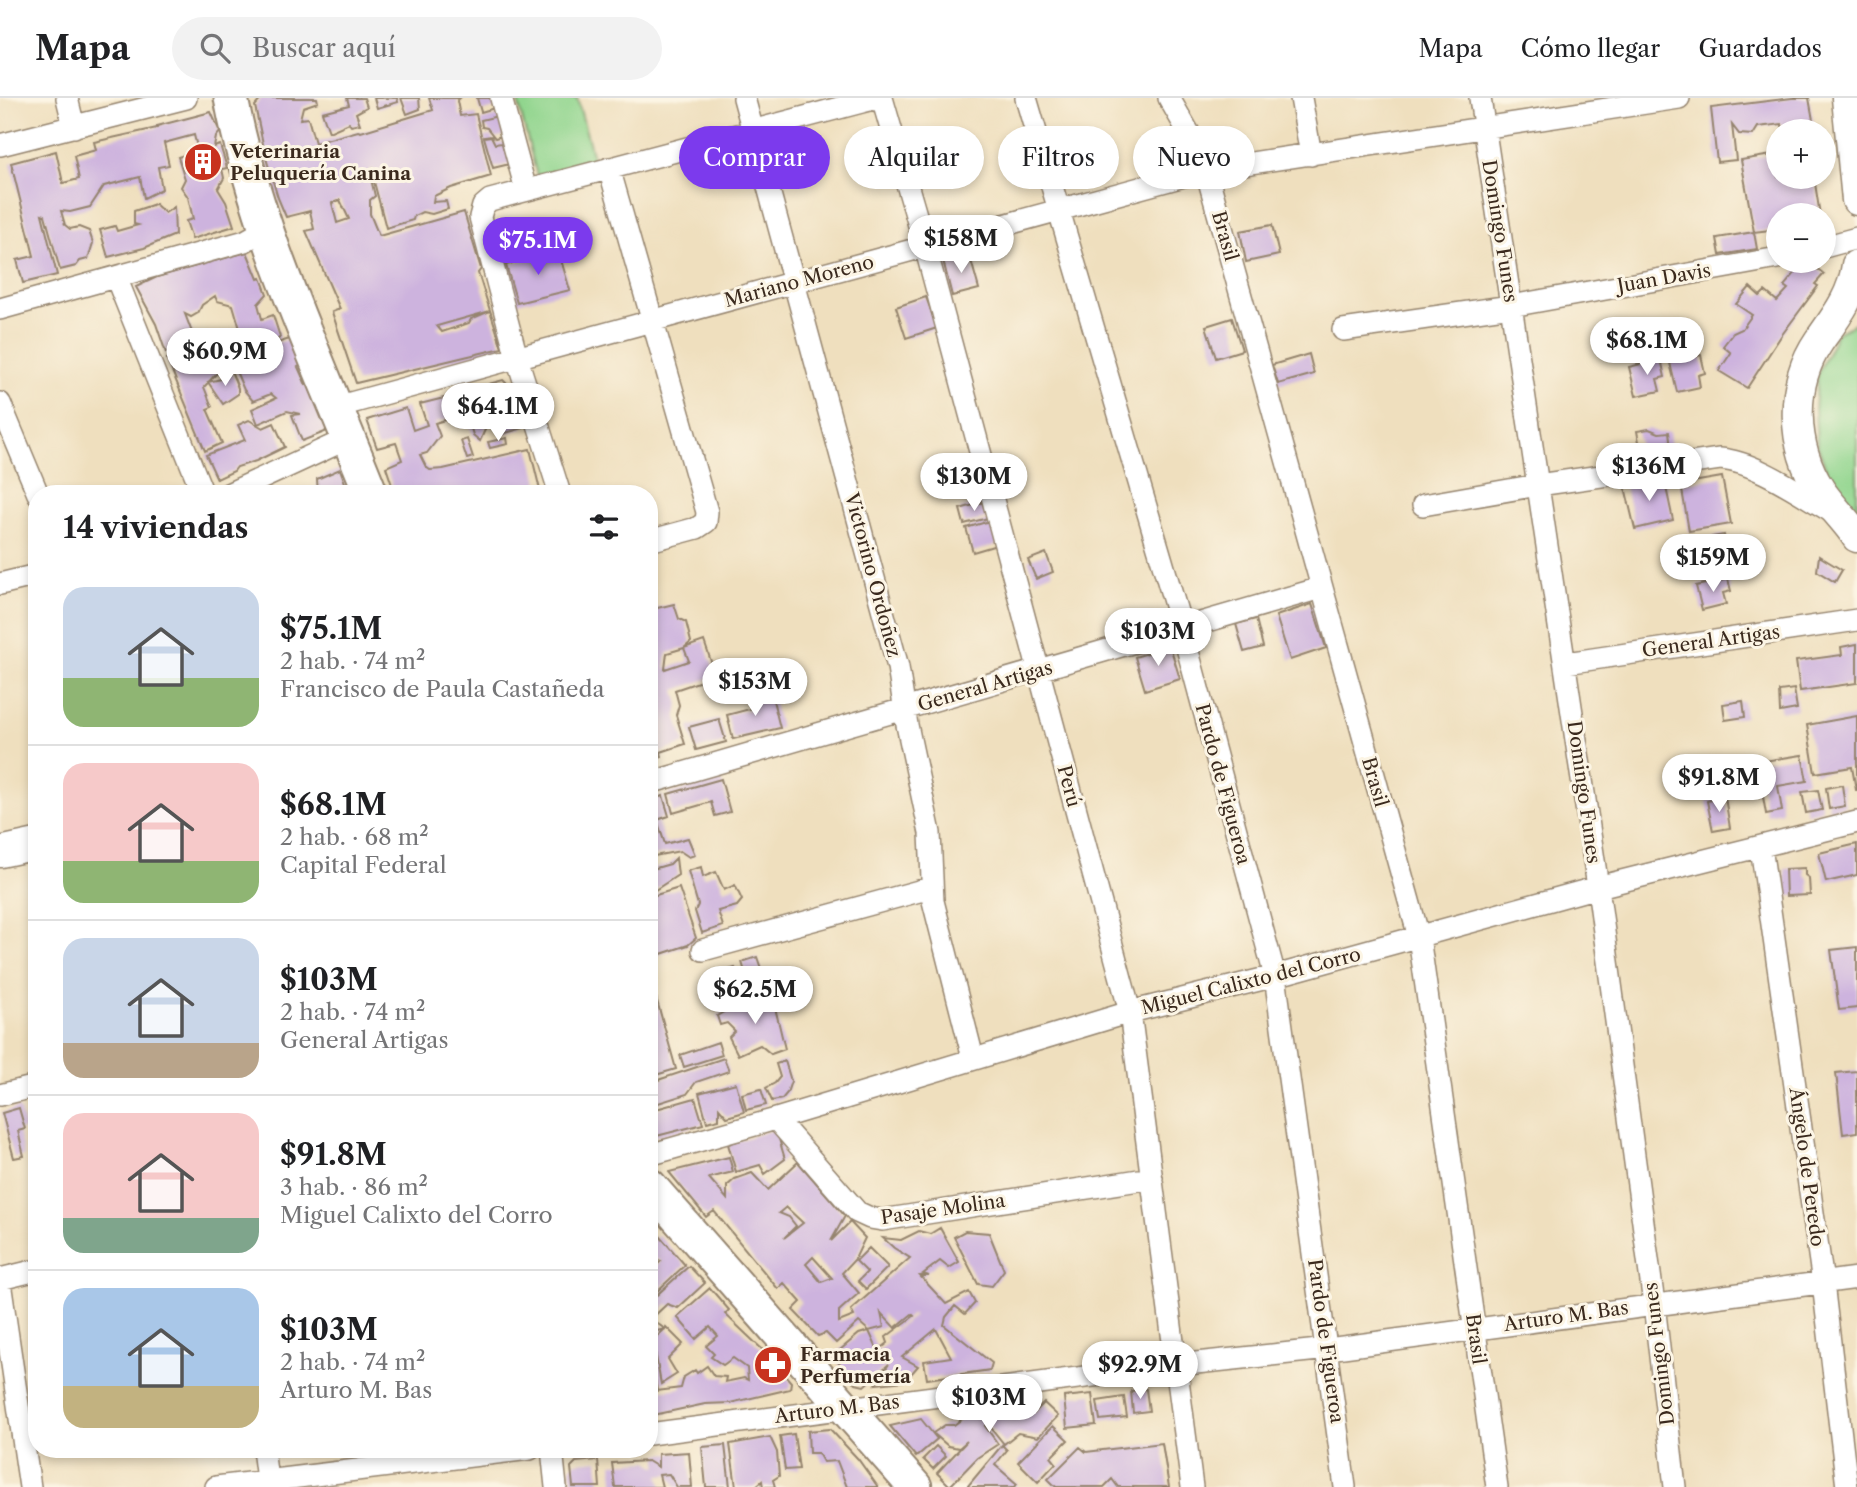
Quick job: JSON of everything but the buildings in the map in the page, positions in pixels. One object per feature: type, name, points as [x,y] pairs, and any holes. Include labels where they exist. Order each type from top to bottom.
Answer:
[{"type":"main road","points":[[231,98],[240,147],[266,229],[367,485]]},
{"type":"main road","points":[[1847,98],[1857,200]]},
{"type":"main road","points":[[1852,530],[1819,489],[1804,456],[1797,428],[1799,392],[1811,358],[1818,342],[1845,317],[1857,265]]},
{"type":"main road","points":[[0,852],[28,846]]},
{"type":"main road","points":[[658,1195],[915,1487]]},
{"type":"street","points":[[67,98],[74,127]]},
{"type":"street","points":[[0,145],[186,98]]},
{"type":"street","points":[[501,98],[526,190]]},
{"type":"street","name":"Victorino Ordoñez","points":[[744,98],[752,126]]},
{"type":"street","points":[[772,126],[877,98]]},
{"type":"street","name":"Perú","points":[[882,98],[925,246],[1130,1012],[1192,1487]]},
{"type":"street","name":"Pardo de Figueroa","points":[[1026,98],[1182,629],[1275,976],[1345,1487]]},
{"type":"street","name":"Brasil","points":[[1169,98],[1185,126]]},
{"type":"street","points":[[1301,98],[1311,155]]},
{"type":"street","name":"Domingo Funes","points":[[1480,98],[1598,887],[1654,1304],[1675,1487]]},
{"type":"street","name":"Mariano Moreno","points":[[1255,163],[1679,98]]},
{"type":"street","points":[[556,485],[517,358],[480,217],[482,206],[490,200],[679,151]]},
{"type":"street","points":[[609,169],[707,512],[706,522],[697,528],[658,539]]},
{"type":"street","name":"Victorino Ordoñez","points":[[769,189],[898,667],[907,725],[930,833],[930,888],[974,1058]]},
{"type":"street","name":"Mariano Moreno","points":[[336,407],[1136,189]]},
{"type":"street","name":"Brasil","points":[[1211,189],[1419,937],[1497,1487]]},
{"type":"street","points":[[0,309],[245,241],[266,229]]},
{"type":"street","points":[[1836,244],[1857,238]]},
{"type":"street","name":"Juan Davis","points":[[1343,330],[1511,306],[1766,260]]},
{"type":"street","points":[[116,277],[199,485]]},
{"type":"street","points":[[0,402],[34,485]]},
{"type":"street","points":[[247,485],[349,438]]},
{"type":"street","points":[[1423,505],[1538,485],[1720,459],[1735,460],[1750,466],[1852,530]]},
{"type":"street","points":[[0,584],[28,577]]},
{"type":"street","name":"General Artigas","points":[[658,780],[1321,588]]},
{"type":"street","name":"General Artigas","points":[[1566,663],[1857,620]]},
{"type":"street","name":"Miguel Calixto del Corro","points":[[658,1152],[776,1119],[1130,1012],[1857,821]]},
{"type":"street","name":"Ángelo de Peredo","points":[[1761,847],[1823,1283],[1847,1487]]},
{"type":"street","points":[[703,950],[930,888]]},
{"type":"street","points":[[0,1094],[28,1088]]},
{"type":"street","name":"Pasaje Molina","points":[[776,1119],[857,1212],[882,1220],[1152,1178]]},
{"type":"street","points":[[28,1272],[0,1280],[30,1487]]},
{"type":"street","name":"Arturo M. Bas","points":[[658,1433],[1177,1365],[1328,1349],[1857,1278]]},
{"type":"street","points":[[263,1458],[267,1484]]},
{"type":"street","points":[[216,1487],[267,1484],[462,1458]]},
{"type":"street","points":[[552,1458],[556,1487]]},
{"type":"green space","points":[[517,98],[577,98],[594,161],[537,176]]},
{"type":"green space","points":[[1857,322],[1857,515],[1834,491],[1817,444],[1815,410],[1818,373],[1837,333]]},
{"type":"place","name":"Veterinaria Peluquería Canina","points":[[203,162]]},
{"type":"place","name":"Farmacia Perfumería","points":[[773,1365]]}]
